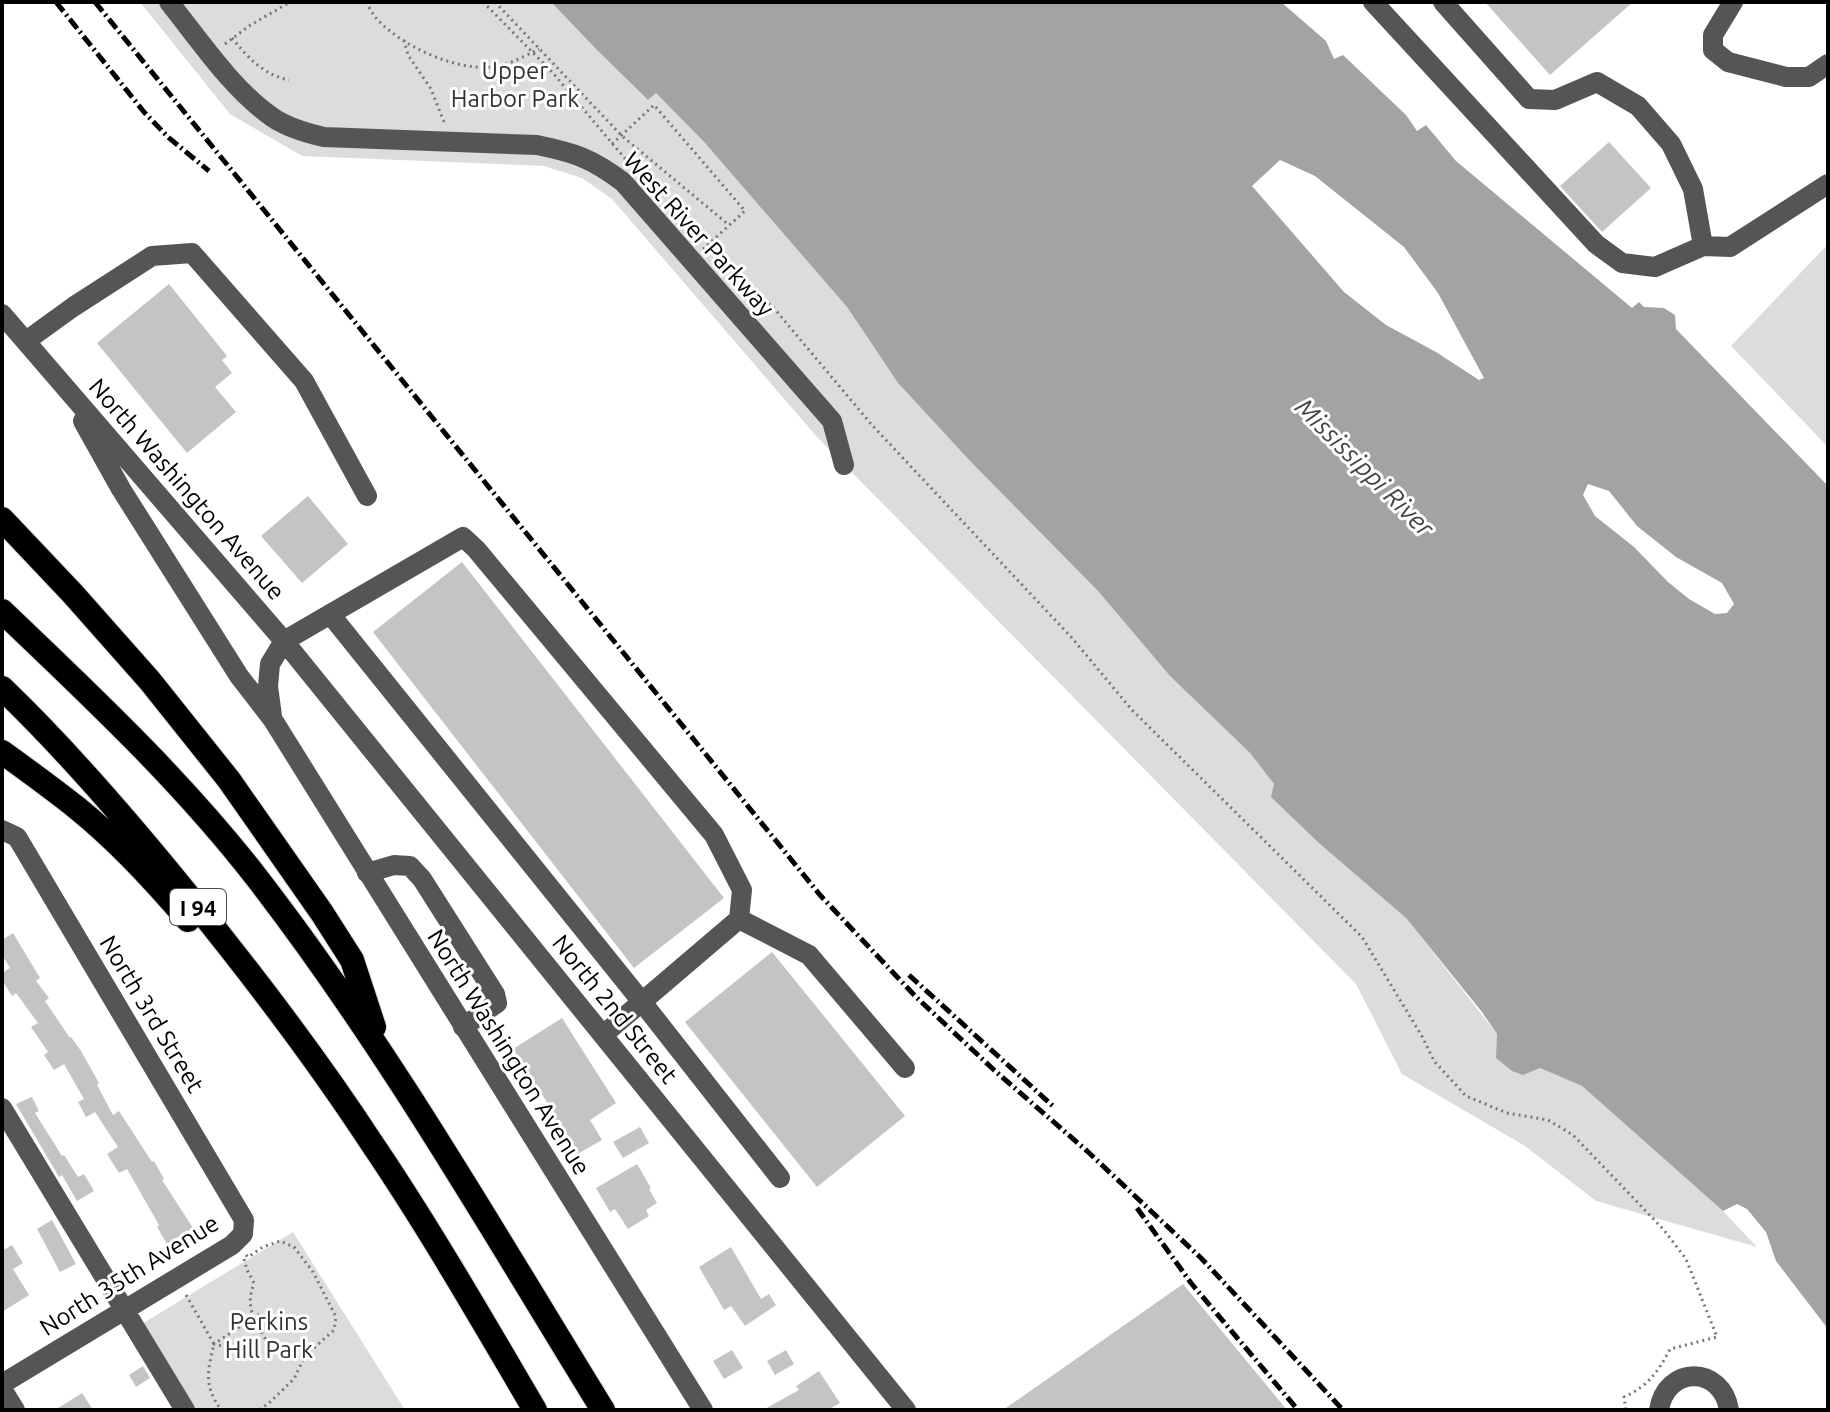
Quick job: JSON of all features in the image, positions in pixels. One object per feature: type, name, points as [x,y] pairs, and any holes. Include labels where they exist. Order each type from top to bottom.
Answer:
[{"type":"highway","points":[[2,519],[150,681],[229,780],[352,960],[382,1052]]},
{"type":"highway","name":"I 94","points":[[2,611],[116,721],[219,832],[256,877],[382,1052],[603,1410]]},
{"type":"highway","name":"I 94","points":[[2,688],[76,764],[156,855],[314,1058],[373,1144],[535,1410]]},
{"type":"highway","points":[[2,752],[79,809],[139,866],[184,915],[373,1144]]},
{"type":"street","name":"West River Parkway","points":[[169,2],[240,90],[273,118],[299,131],[324,137],[537,145],[570,152],[599,164],[623,182],[832,421],[844,465]]},
{"type":"street","points":[[1373,2],[1596,244],[1622,263],[1655,267],[1703,246],[1730,247],[1828,184]]},
{"type":"street","points":[[1443,2],[1529,99],[1555,100],[1597,82],[1638,106],[1671,144],[1693,189],[1703,246]]},
{"type":"street","points":[[1733,2],[1713,35],[1713,50],[1728,62],[1786,77],[1809,77],[1828,64]]},
{"type":"street","points":[[26,341],[152,256],[192,253],[304,381],[367,496]]},
{"type":"street","name":"North Washington Avenue","points":[[2,314],[284,641],[270,664],[268,686],[273,720]]},
{"type":"street","name":"North Washington Avenue","points":[[59,380],[121,489],[239,676],[273,720],[703,1410]]},
{"type":"street","points":[[284,641],[463,537],[714,835],[742,890],[739,919],[603,1035]]},
{"type":"street","points":[[330,614],[780,1178]]},
{"type":"street","name":"North 2nd Street","points":[[284,641],[906,1410]]},
{"type":"street","name":"North 3rd Street","points":[[2,830],[17,837],[25,850],[244,1220],[243,1234]]},
{"type":"street","points":[[367,873],[394,865],[410,866],[422,879],[495,994],[497,1003],[463,1027]]},
{"type":"street","points":[[739,919],[809,955],[905,1068]]},
{"type":"street","points":[[2,1108],[185,1410]]},
{"type":"street","name":"North 35th Avenue","points":[[2,1386],[232,1245],[243,1234]]},
{"type":"street","points":[[1659,1410],[1668,1387],[1688,1376],[1700,1376],[1720,1387],[1729,1410]]},
{"type":"street","points":[[2,1386],[15,1410]]},
{"type":"path","points":[[225,44],[290,2]]},
{"type":"path","points":[[366,2],[376,18],[404,40],[435,57],[467,67],[494,67],[539,49]]},
{"type":"path","points":[[483,2],[553,73],[633,167]]},
{"type":"path","points":[[495,2],[622,136],[729,225]]},
{"type":"path","points":[[232,38],[260,68],[289,80]]},
{"type":"path","points":[[404,40],[408,55],[431,89],[445,126]]},
{"type":"path","points":[[612,144],[654,105],[745,211],[704,248],[709,257]]},
{"type":"path","points":[[719,265],[773,307],[871,424],[1072,638],[1132,710],[1362,937],[1434,1061],[1466,1096],[1507,1113],[1548,1120],[1573,1135],[1664,1230],[1686,1259],[1717,1337],[1670,1349],[1653,1377],[1640,1390],[1624,1397],[1626,1410]]},
{"type":"path","points":[[259,1410],[294,1379],[305,1356],[334,1330],[336,1317],[313,1272],[294,1247],[280,1241],[246,1258],[247,1270],[254,1283],[249,1305],[266,1340]]},
{"type":"path","points":[[186,1295],[214,1344],[207,1373],[211,1395],[221,1410]]},
{"type":"path","points":[[214,1344],[259,1314]]},
{"type":"path","points":[[214,1344],[250,1353]]},
{"type":"green space","name":"Upper Harbor Park","points":[[140,2],[551,2],[648,100],[656,93],[705,143],[847,307],[898,383],[1098,591],[1170,676],[1250,753],[1320,844],[1406,918],[1497,1034],[1540,1068],[1582,1086],[1723,1211],[1757,1247],[1596,1201],[1525,1146],[1402,1074],[1356,984],[817,437],[612,199],[582,178],[544,166],[302,156],[230,114]]},
{"type":"green space","points":[[1828,244],[1828,447],[1731,346]]},
{"type":"green space","name":"Perkins Hill Park","points":[[293,1232],[405,1410],[192,1410],[140,1325]]},
{"type":"water","name":"Mississippi River","points":[[551,2],[1281,2],[1326,41],[1334,59],[1343,55],[1406,115],[1417,131],[1426,125],[1456,161],[1632,308],[1639,302],[1644,307],[1664,308],[1675,315],[1676,329],[1828,486],[1828,1329],[1776,1261],[1766,1232],[1747,1209],[1737,1204],[1723,1211],[1582,1086],[1540,1068],[1523,1075],[1512,1071],[1496,1058],[1497,1034],[1406,918],[1271,797],[1274,784],[1250,753],[1170,676],[1098,591],[898,383],[847,307],[705,143],[656,93],[648,100]],"holes":[[[1280,160],[1315,176],[1404,247],[1438,293],[1484,378],[1479,380],[1386,325],[1344,292],[1252,186]],[[1588,484],[1609,491],[1637,526],[1676,557],[1722,583],[1734,604],[1727,613],[1715,614],[1689,599],[1634,547],[1595,516],[1583,495]]]},
{"type":"building","points":[[1485,2],[1633,2],[1550,75]]},
{"type":"building","points":[[1609,142],[1651,188],[1602,232],[1560,186]]},
{"type":"building","points":[[169,284],[227,356],[222,360],[232,373],[215,387],[236,412],[187,453],[97,343]]},
{"type":"building","points":[[308,496],[348,544],[302,583],[261,536]]},
{"type":"building","points":[[462,562],[724,898],[634,968],[373,632]]},
{"type":"building","points":[[13,933],[40,978],[36,981],[49,998],[45,1001],[81,1051],[113,1115],[119,1111],[154,1161],[162,1180],[193,1228],[167,1244],[127,1169],[119,1173],[107,1154],[118,1147],[95,1112],[86,1117],[78,1102],[84,1099],[64,1064],[54,1070],[44,1055],[48,1052],[31,1027],[38,1023],[16,993],[12,996],[2,980],[2,973],[10,968],[2,955],[2,940]]},
{"type":"building","points":[[772,952],[905,1116],[817,1187],[685,1022]]},
{"type":"building","points":[[562,1018],[616,1103],[590,1120],[602,1140],[574,1156],[545,1110],[550,1107],[513,1049]]},
{"type":"building","points":[[32,1097],[39,1111],[35,1113],[62,1156],[78,1177],[84,1174],[94,1191],[77,1201],[62,1175],[59,1177],[16,1104]]},
{"type":"building","points":[[640,1127],[649,1143],[623,1158],[613,1142]]},
{"type":"building","points":[[637,1164],[657,1203],[646,1210],[649,1216],[628,1229],[615,1209],[610,1212],[596,1188]]},
{"type":"building","points":[[52,1220],[76,1264],[60,1272],[37,1229]]},
{"type":"building","points":[[12,1245],[23,1263],[13,1269],[29,1295],[2,1312],[2,1251]]},
{"type":"building","points":[[731,1247],[761,1299],[769,1294],[776,1305],[745,1326],[731,1306],[724,1310],[699,1267]]},
{"type":"building","points":[[1183,1284],[1287,1410],[1003,1410]]},
{"type":"building","points":[[732,1350],[743,1368],[724,1379],[713,1361]]},
{"type":"building","points":[[786,1350],[794,1364],[775,1375],[767,1361]]},
{"type":"building","points":[[143,1366],[150,1378],[136,1387],[129,1375]]},
{"type":"building","points":[[819,1371],[840,1403],[828,1410],[763,1410],[799,1390],[796,1386]]},
{"type":"building","points":[[82,1393],[93,1410],[55,1410]]},
{"type":"railway","points":[[56,2],[144,112],[209,171]]},
{"type":"railway","points":[[95,2],[820,895],[916,997],[1201,1258],[1343,1410]]},
{"type":"railway","points":[[909,975],[1054,1107]]},
{"type":"railway","points":[[1137,1208],[1191,1283],[1298,1410]]}]
